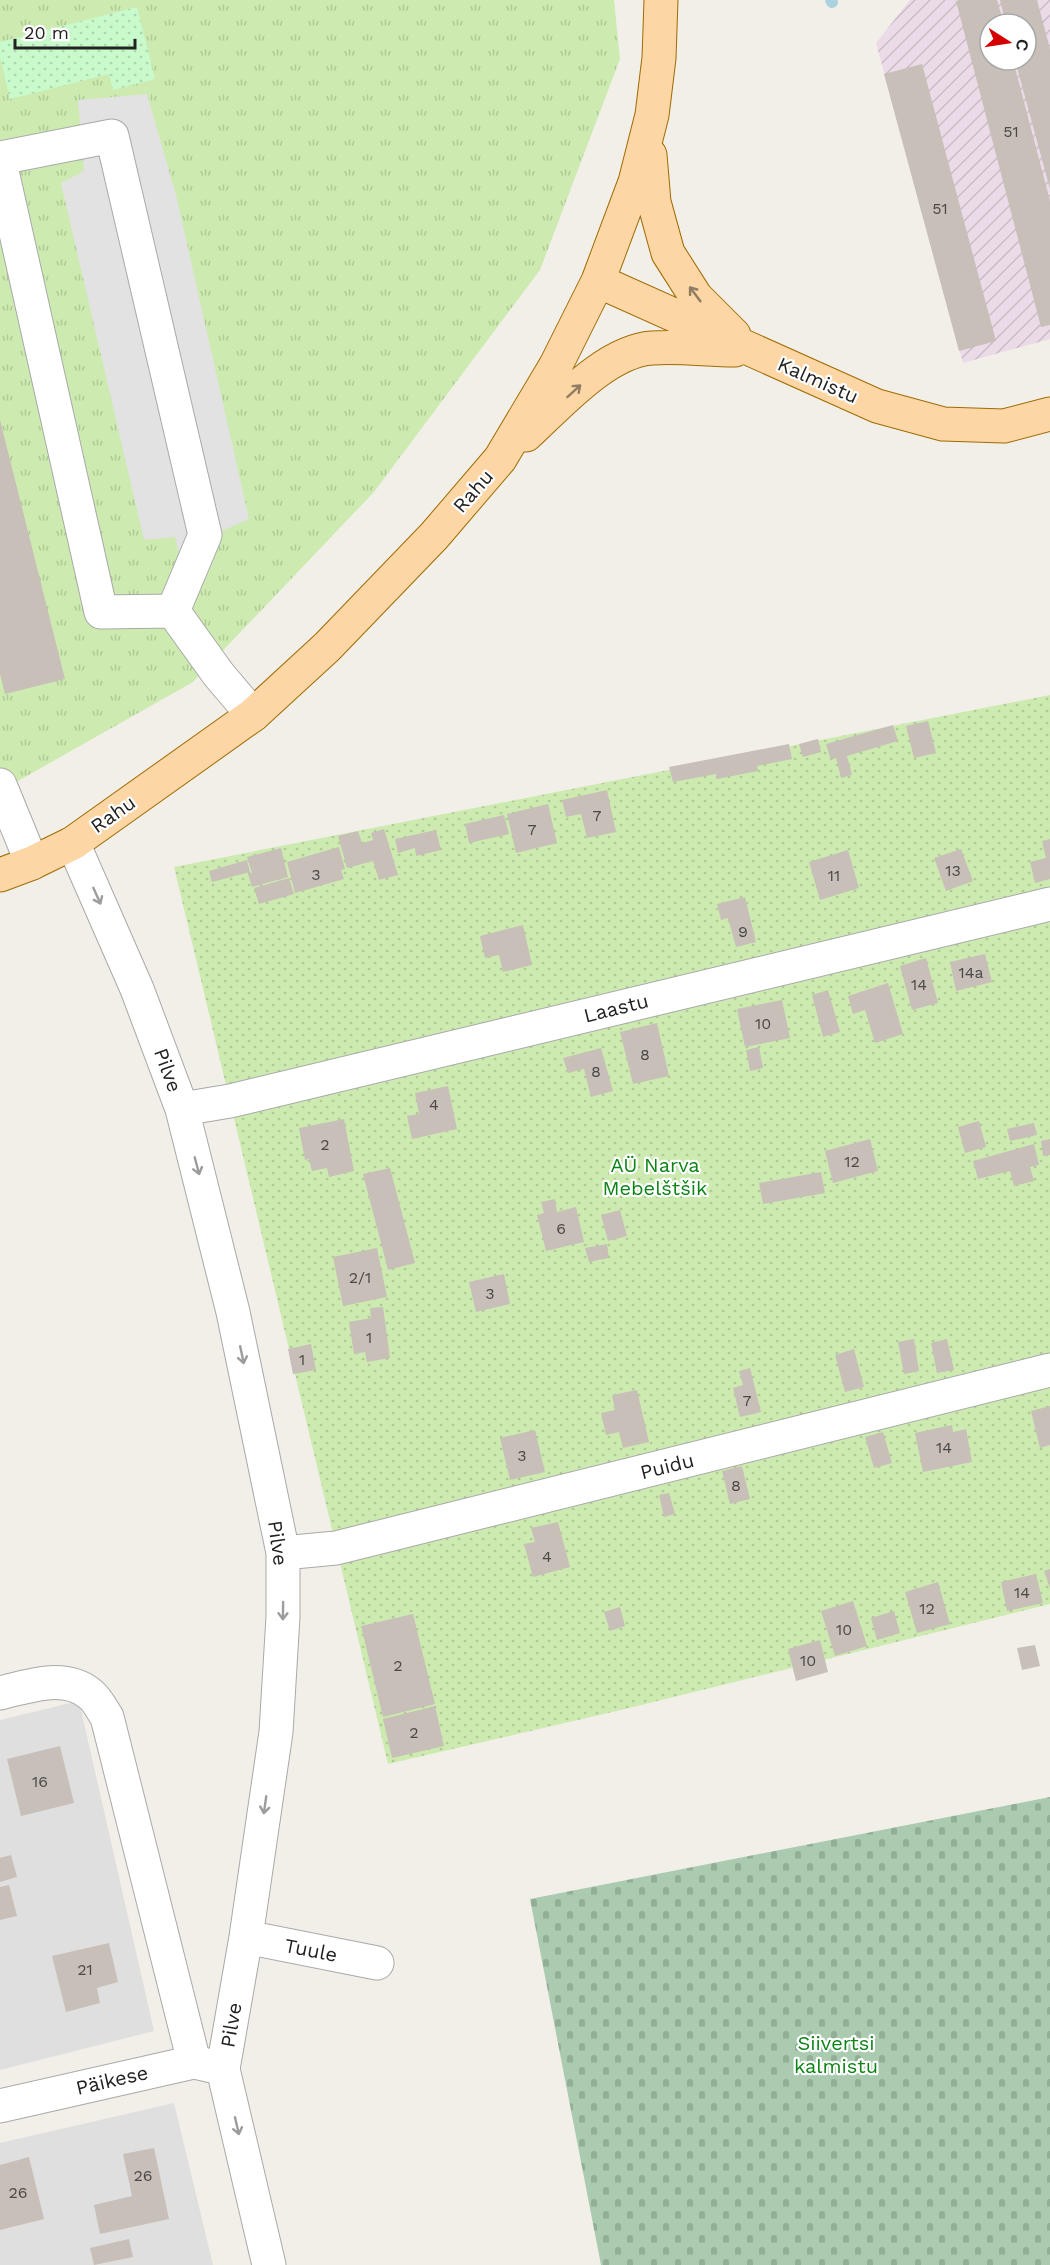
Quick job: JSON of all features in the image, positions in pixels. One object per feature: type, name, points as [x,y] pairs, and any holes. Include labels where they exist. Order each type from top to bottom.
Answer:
[{"type":"main road","name":"Rahu","points":[[0,875],[32,863],[73,843],[253,715],[327,647],[434,536],[500,459],[556,365],[598,281],[635,182],[649,133],[659,58],[661,0]]},
{"type":"main road","points":[[649,133],[654,202],[668,253],[696,297],[751,351]]},
{"type":"main road","name":"Kalmistu","points":[[598,281],[877,406],[943,424],[1004,426],[1050,414]]},
{"type":"main road","points":[[500,459],[584,383],[621,356],[651,348],[751,351]]},
{"type":"street","points":[[112,136],[205,535],[173,611],[101,612],[0,160],[112,136]]},
{"type":"street","points":[[173,611],[219,675],[253,715]]},
{"type":"street","points":[[0,785],[32,863]]},
{"type":"street","name":"Pilve","points":[[73,843],[138,988],[182,1109],[233,1312],[283,1553],[283,1617],[276,1732],[246,1937],[209,2065],[269,2265]]},
{"type":"street","name":"Laastu","points":[[182,1109],[242,1098],[1050,904]]},
{"type":"street","name":"Puidu","points":[[283,1553],[336,1548],[1050,1370]]},
{"type":"street","points":[[0,1693],[39,1683],[70,1683],[91,1694],[107,1717],[209,2065]]},
{"type":"street","name":"Tuule","points":[[246,1937],[377,1963]]},
{"type":"street","name":"Päikese","points":[[0,2106],[209,2065]]},
{"type":"shaded area","points":[[910,0],[1050,0],[1050,339],[963,363],[876,43]]},
{"type":"shaded area","points":[[147,94],[176,195],[249,519],[178,550],[175,537],[144,540],[61,183],[84,171],[78,100]]},
{"type":"shaded area","points":[[79,1701],[154,2031],[0,2070],[0,1720]]},
{"type":"shaded area","points":[[174,2103],[213,2265],[0,2265],[0,2143]]},
{"type":"green space","points":[[0,0],[614,0],[620,59],[540,270],[374,492],[193,682],[18,781],[0,787]]},
{"type":"green space","points":[[137,7],[155,79],[113,90],[109,74],[10,99],[0,57],[0,42]]},
{"type":"green space","name":"AÜ Narva Mebelštšik","points":[[1050,695],[1050,1604],[625,1709],[388,1764],[174,867]]},
{"type":"green space","name":"Siivertsi kalmistu","points":[[1050,1797],[1050,2265],[601,2265],[530,1899]]},
{"type":"building","points":[[997,0],[1000,12],[978,12],[978,72],[1016,72],[1050,201],[1050,325],[1041,327],[956,1]]},
{"type":"building","points":[[1000,0],[1037,0],[1050,49],[1050,189],[1018,72],[1038,72],[1038,12],[1003,12]]},
{"type":"building","points":[[922,64],[996,341],[959,351],[884,74]]},
{"type":"building","points":[[0,420],[65,679],[5,694],[0,674]]},
{"type":"building","points":[[928,721],[936,753],[914,758],[906,726]]},
{"type":"building","points":[[893,725],[898,741],[847,756],[852,775],[841,778],[836,758],[831,760],[826,744]]},
{"type":"building","points":[[818,739],[821,752],[803,757],[799,744]]},
{"type":"building","points":[[789,744],[792,759],[757,766],[758,771],[717,779],[716,774],[673,782],[669,767]]},
{"type":"building","points":[[607,790],[616,832],[587,838],[581,814],[566,817],[562,800]]},
{"type":"building","points":[[548,804],[557,843],[516,853],[507,814]]},
{"type":"building","points":[[504,815],[509,834],[469,843],[465,824]]},
{"type":"building","points":[[384,829],[398,875],[379,880],[373,861],[347,868],[338,836],[358,831],[362,843],[373,840],[371,833]]},
{"type":"building","points":[[436,830],[441,850],[416,856],[415,848],[398,853],[395,839]]},
{"type":"building","points":[[1050,839],[1050,879],[1035,883],[1030,862],[1046,858],[1042,841]]},
{"type":"building","points":[[339,847],[345,869],[341,870],[344,879],[295,893],[287,862]]},
{"type":"building","points":[[281,848],[288,877],[252,887],[248,874],[252,873],[247,857]]},
{"type":"building","points":[[961,849],[973,881],[946,891],[934,858]]},
{"type":"building","points":[[848,850],[859,888],[820,900],[809,862]]},
{"type":"building","points":[[247,860],[250,872],[212,882],[209,871]]},
{"type":"building","points":[[289,878],[294,894],[259,904],[254,888]]},
{"type":"building","points":[[745,897],[756,942],[736,947],[728,918],[721,920],[717,904]]},
{"type":"building","points":[[523,925],[532,965],[503,972],[499,955],[485,958],[480,936]]},
{"type":"building","points":[[985,954],[992,982],[956,991],[950,962]]},
{"type":"building","points":[[926,958],[938,1003],[912,1010],[900,966]]},
{"type":"building","points":[[888,983],[903,1034],[875,1043],[865,1010],[853,1014],[848,996]]},
{"type":"building","points":[[828,990],[840,1032],[823,1037],[812,995]]},
{"type":"building","points":[[782,1000],[790,1038],[745,1047],[737,1009]]},
{"type":"building","points":[[657,1023],[669,1076],[633,1084],[620,1032]]},
{"type":"building","points":[[759,1047],[763,1068],[750,1071],[746,1050]]},
{"type":"building","points":[[601,1048],[613,1091],[591,1097],[584,1069],[568,1073],[563,1058]]},
{"type":"building","points":[[448,1086],[457,1129],[412,1139],[407,1116],[419,1114],[415,1093]]},
{"type":"building","points":[[344,1119],[354,1171],[329,1177],[327,1168],[312,1171],[309,1159],[305,1160],[299,1128]]},
{"type":"building","points":[[979,1121],[986,1147],[965,1153],[958,1127]]},
{"type":"building","points":[[1034,1123],[1037,1135],[1010,1141],[1007,1129]]},
{"type":"building","points":[[870,1139],[878,1171],[833,1183],[825,1151]]},
{"type":"building","points":[[1050,1139],[1050,1155],[1043,1156],[1041,1141]]},
{"type":"building","points":[[1034,1144],[1039,1165],[1030,1167],[1034,1181],[1014,1186],[1010,1171],[978,1179],[973,1161]]},
{"type":"building","points":[[390,1168],[415,1263],[388,1270],[363,1174]]},
{"type":"building","points":[[821,1172],[825,1193],[763,1204],[759,1183]]},
{"type":"building","points":[[555,1199],[557,1212],[576,1207],[584,1242],[546,1251],[537,1215],[544,1213],[541,1202]]},
{"type":"building","points":[[620,1210],[627,1236],[608,1241],[601,1215]]},
{"type":"building","points":[[607,1244],[609,1258],[589,1262],[585,1248]]},
{"type":"building","points":[[377,1248],[387,1297],[343,1306],[333,1257]]},
{"type":"building","points":[[504,1274],[510,1304],[476,1312],[469,1282]]},
{"type":"building","points":[[383,1307],[390,1358],[367,1362],[365,1352],[354,1354],[349,1322],[371,1318],[370,1308]]},
{"type":"building","points":[[914,1339],[919,1371],[904,1374],[898,1342]]},
{"type":"building","points":[[947,1339],[954,1370],[937,1373],[931,1343]]},
{"type":"building","points":[[311,1344],[316,1370],[293,1374],[288,1349]]},
{"type":"building","points":[[854,1349],[864,1387],[845,1392],[835,1355]]},
{"type":"building","points":[[750,1368],[761,1412],[740,1417],[733,1388],[743,1385],[739,1371]]},
{"type":"building","points":[[637,1390],[649,1442],[623,1448],[619,1432],[606,1435],[601,1413],[615,1410],[612,1395]]},
{"type":"building","points":[[1050,1406],[1050,1445],[1040,1448],[1031,1411]]},
{"type":"building","points":[[952,1425],[953,1432],[966,1429],[972,1462],[923,1472],[915,1433]]},
{"type":"building","points":[[535,1430],[545,1472],[510,1480],[500,1438]]},
{"type":"building","points":[[883,1432],[892,1463],[874,1468],[865,1437]]},
{"type":"building","points":[[742,1466],[750,1499],[730,1504],[722,1471]]},
{"type":"building","points":[[669,1493],[675,1514],[664,1517],[659,1495]]},
{"type":"building","points":[[558,1522],[570,1567],[533,1577],[524,1544],[535,1542],[531,1528]]},
{"type":"building","points":[[1050,1569],[1050,1588],[1044,1571]]},
{"type":"building","points":[[1036,1574],[1043,1603],[1007,1611],[1001,1582]]},
{"type":"building","points":[[938,1582],[950,1624],[917,1633],[905,1592]]},
{"type":"building","points":[[853,1601],[867,1646],[835,1656],[821,1611]]},
{"type":"building","points":[[620,1607],[625,1626],[610,1631],[604,1612]]},
{"type":"building","points":[[894,1611],[900,1633],[877,1640],[871,1618]]},
{"type":"building","points":[[413,1614],[435,1704],[383,1717],[361,1626]]},
{"type":"building","points":[[820,1640],[828,1672],[796,1681],[788,1649]]},
{"type":"building","points":[[1035,1645],[1040,1666],[1022,1670],[1017,1648]]},
{"type":"building","points":[[435,1706],[444,1746],[392,1758],[383,1719]]},
{"type":"building","points":[[60,1746],[74,1803],[21,1816],[7,1759]]},
{"type":"building","points":[[11,1855],[17,1877],[0,1882],[0,1858]]},
{"type":"building","points":[[9,1885],[17,1916],[0,1920],[0,1887]]},
{"type":"building","points":[[109,1943],[118,1982],[97,1988],[100,2003],[66,2012],[52,1956]]},
{"type":"building","points":[[154,2148],[169,2219],[100,2234],[94,2205],[132,2196],[123,2154]]},
{"type":"building","points":[[29,2157],[44,2219],[0,2230],[0,2165]]},
{"type":"building","points":[[129,2239],[133,2257],[94,2265],[90,2248]]}]
